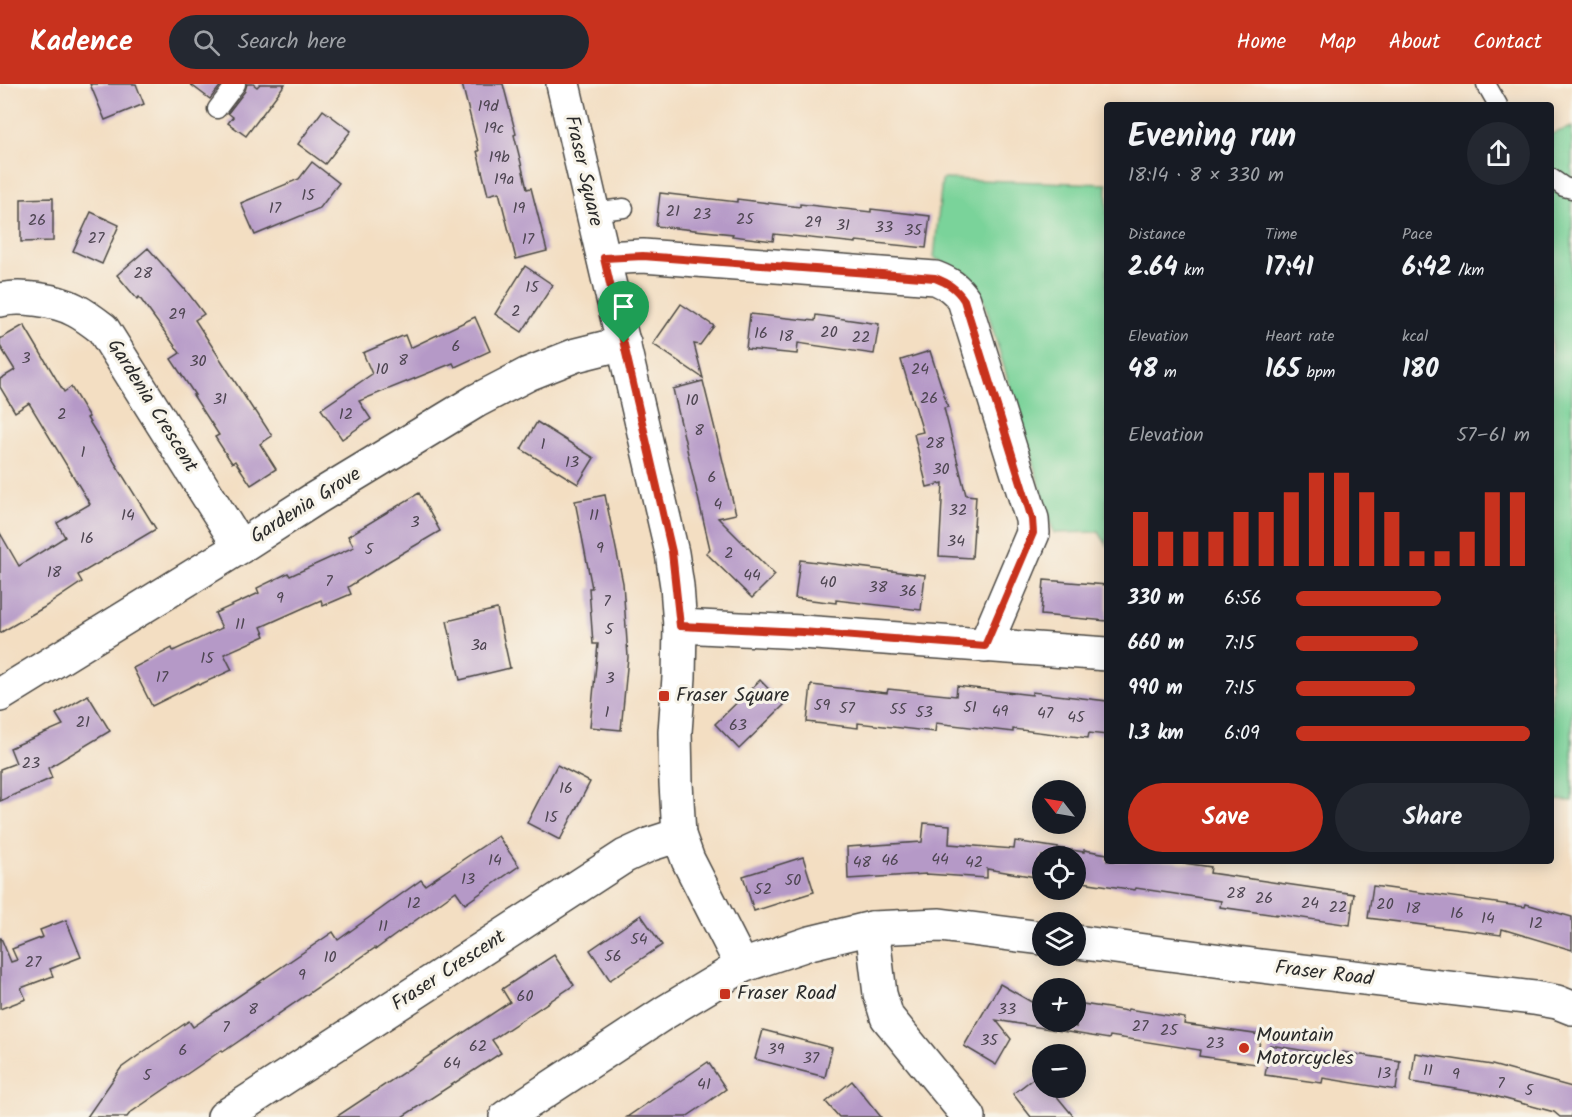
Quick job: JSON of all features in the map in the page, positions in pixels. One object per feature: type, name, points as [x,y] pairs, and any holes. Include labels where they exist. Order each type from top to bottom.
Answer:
[{"type":"street","name":"Fraser Square","points":[[563,84],[609,210],[604,258],[672,552],[680,626],[675,732],[679,835],[688,860],[742,966]]},
{"type":"street","points":[[604,258],[643,256],[935,278],[957,289],[964,300],[1032,519],[1033,533],[985,646]]},
{"type":"street","name":"Gardenia Crescent","points":[[0,300],[10,297],[42,300],[74,309],[103,329],[240,547]]},
{"type":"street","name":"Gardenia Grove","points":[[0,695],[476,400],[528,374],[576,355],[624,343]]},
{"type":"street","points":[[680,626],[802,632],[1104,654]]},
{"type":"street","name":"Fraser Crescent","points":[[224,1117],[625,856],[679,835]]},
{"type":"street","points":[[506,1117],[664,1013],[742,966],[810,943],[872,928],[940,925],[1032,937]]},
{"type":"street","points":[[872,928],[880,994],[887,1017],[969,1117]]},
{"type":"street","name":"Fraser Road","points":[[1086,943],[1273,968],[1534,998],[1557,1002],[1572,1008]]},
{"type":"lane","points":[[218,109],[236,84]]},
{"type":"lane","points":[[1486,84],[1496,102]]},
{"type":"lane","points":[[1554,180],[1572,189]]},
{"type":"green space","points":[[1572,127],[1572,801],[1554,800],[1554,133]]},
{"type":"green space","points":[[942,179],[1104,184],[1104,540],[1099,532],[1054,533],[983,297],[969,274],[934,258]]},
{"type":"building","points":[[90,84],[136,84],[144,104],[105,120]]},
{"type":"building","points":[[190,84],[222,84],[210,99]]},
{"type":"building","points":[[247,84],[257,87],[260,84],[285,84],[246,136],[228,123],[233,117],[228,113],[245,91]]},
{"type":"building","points":[[462,84],[503,84],[527,189],[531,188],[547,251],[516,259],[499,192],[488,195]]},
{"type":"building","points":[[323,110],[351,131],[325,164],[298,144]]},
{"type":"building","points":[[312,162],[339,183],[320,208],[255,235],[241,203],[299,179]]},
{"type":"building","points":[[660,193],[737,202],[737,199],[800,207],[800,204],[930,216],[926,248],[774,234],[773,241],[732,236],[733,234],[656,226]]},
{"type":"building","points":[[53,198],[53,241],[21,242],[21,199]]},
{"type":"building","points":[[91,212],[119,225],[102,264],[73,251]]},
{"type":"building","points":[[148,248],[204,314],[195,320],[272,436],[260,444],[276,469],[251,485],[235,461],[232,463],[215,437],[219,435],[171,359],[180,353],[139,297],[137,299],[117,275]]},
{"type":"building","points":[[525,266],[553,285],[522,332],[495,314]]},
{"type":"building","points":[[681,304],[714,326],[700,345],[694,344],[703,378],[653,344]]},
{"type":"building","points":[[750,314],[815,321],[816,315],[879,324],[874,354],[798,343],[797,354],[746,349]]},
{"type":"building","points":[[475,317],[490,351],[455,367],[453,363],[359,401],[371,419],[342,439],[321,409],[372,374],[363,353],[405,335],[410,348]]},
{"type":"building","points":[[24,325],[64,392],[71,387],[89,417],[87,418],[156,529],[78,575],[82,582],[0,633],[0,533],[19,566],[65,537],[57,523],[90,504],[29,403],[15,412],[0,387],[0,379],[15,370],[0,346],[0,339]]},
{"type":"building","points":[[930,351],[948,407],[944,408],[966,495],[976,496],[972,558],[939,556],[943,483],[927,487],[914,434],[923,432],[901,360]]},
{"type":"building","points":[[703,381],[736,514],[718,518],[775,575],[752,598],[706,553],[710,549],[673,389]]},
{"type":"building","points":[[537,422],[594,458],[578,484],[521,449]]},
{"type":"building","points":[[419,493],[440,531],[348,587],[351,594],[323,606],[321,600],[261,627],[265,636],[224,654],[232,670],[199,685],[198,683],[152,706],[133,668],[172,648],[173,651],[222,628],[215,613],[259,593],[257,588],[288,573],[290,576],[354,547],[348,536]]},
{"type":"building","points":[[605,495],[623,583],[628,657],[621,730],[590,727],[598,644],[593,644],[589,588],[592,588],[575,501]]},
{"type":"building","points":[[800,560],[925,575],[921,610],[836,600],[836,603],[795,598]]},
{"type":"building","points":[[1044,580],[1104,585],[1104,621],[1041,615]]},
{"type":"building","points":[[497,609],[510,668],[460,680],[447,621]]},
{"type":"building","points":[[760,680],[784,705],[739,749],[715,724]]},
{"type":"building","points":[[811,685],[887,693],[888,689],[956,696],[957,686],[1104,701],[1104,735],[1089,733],[1088,738],[936,723],[935,732],[858,723],[858,728],[807,722]]},
{"type":"building","points":[[88,695],[110,731],[48,768],[52,778],[0,801],[0,769],[16,763],[10,748],[63,725],[56,714]]},
{"type":"building","points":[[557,765],[590,782],[560,840],[527,823]]},
{"type":"building","points":[[924,823],[950,825],[949,844],[1014,849],[1015,841],[1046,846],[1032,846],[1032,876],[987,869],[987,878],[926,874],[848,879],[847,847],[922,842]]},
{"type":"building","points":[[498,836],[519,866],[465,904],[456,891],[376,949],[223,1052],[222,1050],[127,1117],[87,1117],[121,1068],[153,1045],[189,1021],[193,1027],[333,932],[338,940],[421,880],[425,885]]},
{"type":"building","points":[[1086,850],[1104,853],[1104,864],[1190,864],[1211,867],[1210,873],[1354,894],[1350,925],[1220,907],[1221,901],[1136,888],[1135,890],[1086,883]]},
{"type":"building","points":[[803,857],[814,892],[754,911],[743,876]]},
{"type":"building","points":[[1373,886],[1525,907],[1526,904],[1572,917],[1572,950],[1502,929],[1501,935],[1368,918]]},
{"type":"building","points":[[641,915],[662,945],[610,980],[590,950]]},
{"type":"building","points":[[66,920],[81,957],[50,969],[53,976],[21,988],[26,999],[0,1009],[0,938],[11,962],[17,960],[12,949],[43,937],[40,930]]},
{"type":"building","points":[[554,955],[574,985],[492,1040],[501,1053],[402,1117],[336,1117],[510,1002],[502,989]]},
{"type":"building","points":[[1000,984],[1032,1002],[1032,1026],[996,1020],[1011,1039],[996,1065],[964,1046]]},
{"type":"building","points":[[1086,1005],[1185,1018],[1184,1024],[1261,1035],[1256,1064],[1199,1056],[1200,1050],[1110,1036],[1109,1039],[1067,1032],[1086,1032]]},
{"type":"building","points":[[763,1030],[832,1048],[825,1077],[755,1059]]},
{"type":"building","points":[[1270,1045],[1342,1057],[1343,1052],[1400,1061],[1396,1090],[1323,1078],[1322,1083],[1265,1075]]},
{"type":"building","points":[[1415,1053],[1492,1065],[1572,1087],[1572,1117],[1560,1117],[1554,1112],[1487,1094],[1411,1082]]},
{"type":"building","points":[[708,1062],[726,1089],[701,1107],[686,1117],[627,1117]]},
{"type":"building","points":[[1032,1079],[1032,1098],[1058,1098],[1074,1117],[1031,1117],[1013,1094]]},
{"type":"building","points":[[852,1081],[881,1117],[839,1117],[826,1102]]},
{"type":"place","name":"Fraser Square","points":[[664,696]]},
{"type":"place","name":"Fraser Road","points":[[725,994]]},
{"type":"place","name":"Mountain Motorcycles","points":[[1244,1048]]},
{"type":"route","points":[[643,256],[935,278],[957,289],[964,300],[1032,519],[1033,533],[985,646],[802,632],[680,626],[672,552],[624,343],[604,258],[643,256]]}]
